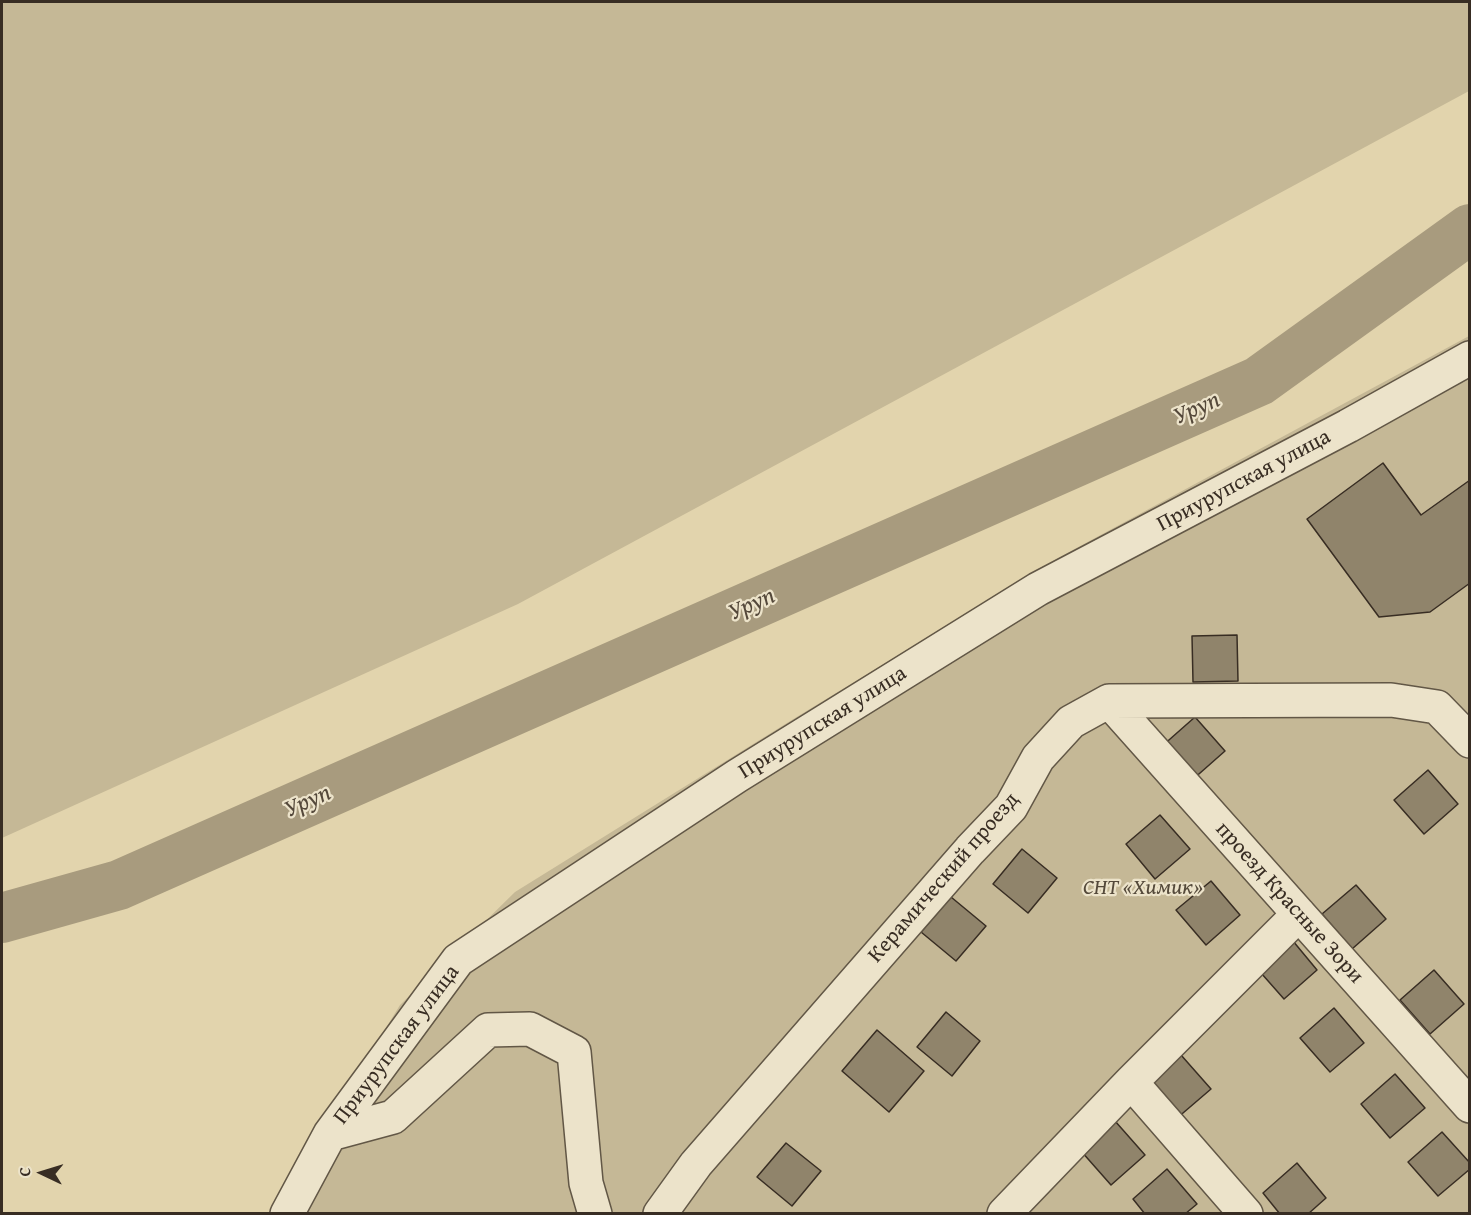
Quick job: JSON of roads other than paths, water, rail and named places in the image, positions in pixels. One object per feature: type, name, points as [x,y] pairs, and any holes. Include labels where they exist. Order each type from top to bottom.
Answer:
[{"type":"street","name":"Приурупская улица","points":[[287,1214],[330,1134],[458,960],[737,776],[1038,589],[1348,426],[1470,358]]},
{"type":"street","points":[[1109,700],[1391,700],[1437,707],[1470,741]]},
{"type":"street","name":"проезд Красные Зори","points":[[1109,700],[1470,1106]]},
{"type":"street","name":"Керамический проезд","points":[[660,1214],[696,1164],[962,859],[1011,807],[1038,758],[1071,722],[1109,700]]},
{"type":"street","points":[[1004,1214],[1131,1082],[1299,914]]},
{"type":"street","points":[[330,1134],[393,1117],[488,1030],[530,1029],[574,1052],[586,1183],[595,1214]]},
{"type":"street","points":[[1131,1082],[1246,1214]]},
{"type":"waterway","name":"Уруп","points":[[2,918],[119,885],[1259,381],[1470,229]]},
{"type":"park label","name":"СНТ «Химик»","points":[[1143,888]]}]
